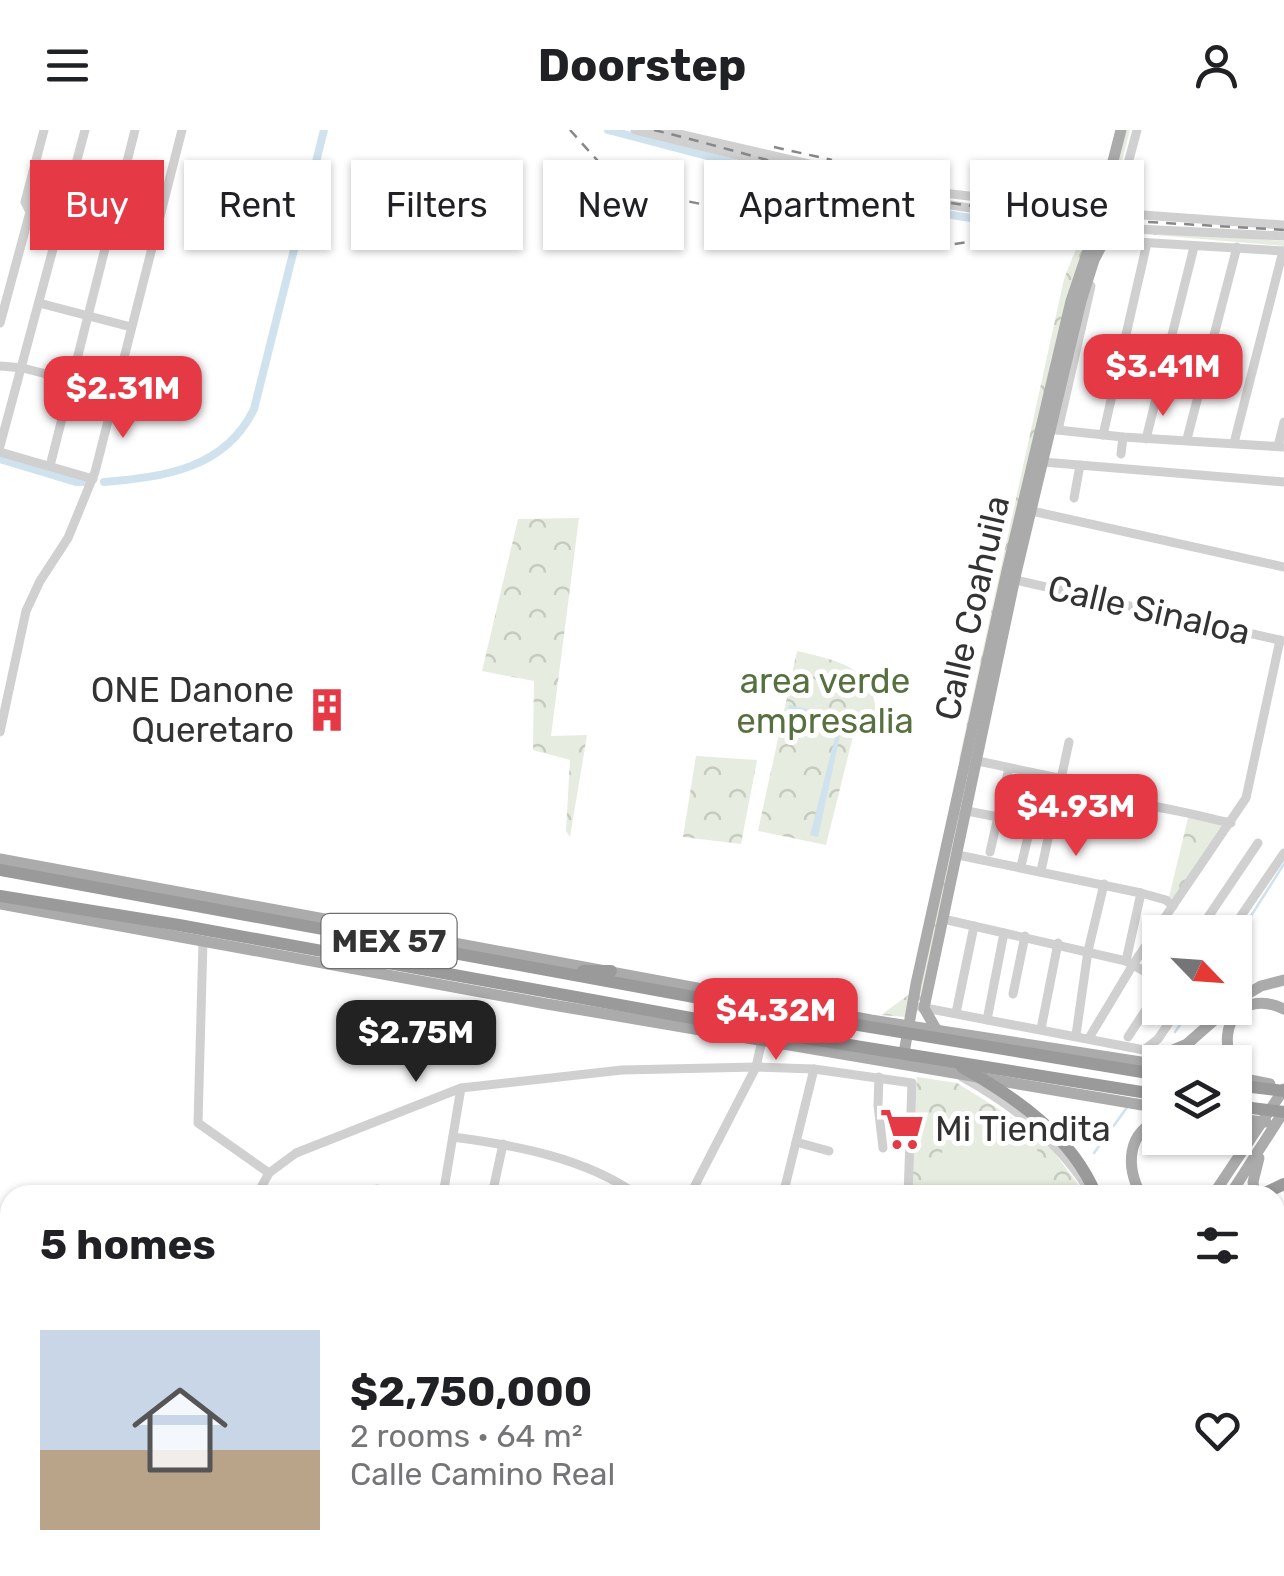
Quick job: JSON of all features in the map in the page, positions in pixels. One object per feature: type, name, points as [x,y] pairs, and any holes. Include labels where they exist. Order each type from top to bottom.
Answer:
[{"type":"highway","name":"MEX 57","points":[[0,870],[778,1011],[1142,1072]]},
{"type":"highway","name":"MEX 57","points":[[0,896],[179,925],[955,1069],[1142,1092]]},
{"type":"highway","points":[[356,926],[410,945]]},
{"type":"highway","points":[[392,965],[446,986]]},
{"type":"highway","points":[[553,971],[611,971]]},
{"type":"highway","points":[[541,1003],[578,998]]},
{"type":"highway","points":[[955,1069],[1004,1091],[1043,1124],[1077,1161],[1089,1185]]},
{"type":"highway","points":[[1252,1083],[1284,1089]]},
{"type":"highway","points":[[1252,1108],[1284,1112]]},
{"type":"main road","name":"Calle Coahuila","points":[[1113,160],[1121,130]]},
{"type":"main road","name":"Calle Coahuila","points":[[918,1007],[1092,250]]},
{"type":"main road","name":"Calle Coahuila","points":[[1090,258],[1096,250]]},
{"type":"main road","name":"Calle Coahuila","points":[[902,1063],[958,855],[1051,429]]},
{"type":"main road","points":[[0,859],[910,1025],[1142,1056]]},
{"type":"main road","points":[[0,904],[541,1003],[768,1036],[1142,1105]]},
{"type":"main road","points":[[1252,991],[1284,980]]},
{"type":"main road","points":[[1226,1045],[1226,1034],[1234,1017],[1248,1005],[1264,1002],[1284,1009]]},
{"type":"main road","points":[[918,1007],[940,1029]]},
{"type":"main road","points":[[1183,1045],[1209,1025]]},
{"type":"main road","points":[[1253,1185],[1256,1165],[1284,1089]]},
{"type":"main road","points":[[1236,1185],[1284,1112]]},
{"type":"main road","points":[[1219,1185],[1272,1128]]},
{"type":"main road","points":[[1137,1185],[1130,1164],[1132,1146],[1142,1132]]},
{"type":"street","points":[[0,323],[30,212],[25,202],[44,130]]},
{"type":"street","points":[[78,160],[85,130]]},
{"type":"street","points":[[128,160],[136,130]]},
{"type":"street","points":[[164,201],[182,130]]},
{"type":"street","points":[[635,130],[924,200],[970,207]]},
{"type":"street","points":[[662,130],[926,191],[970,196]]},
{"type":"street","points":[[1128,160],[1136,130]]},
{"type":"street","points":[[1144,215],[1284,224]]},
{"type":"street","points":[[1144,229],[1284,236]]},
{"type":"street","points":[[1144,243],[1283,251],[1234,443]]},
{"type":"street","points":[[1103,436],[1148,243]]},
{"type":"street","points":[[1146,439],[1194,247]]},
{"type":"street","points":[[1188,439],[1236,247]]},
{"type":"street","points":[[54,250],[0,449],[93,478]]},
{"type":"street","points":[[50,466],[105,250]]},
{"type":"street","points":[[0,732],[26,611],[40,580],[68,538],[93,478],[151,250]]},
{"type":"street","points":[[40,303],[131,327]]},
{"type":"street","points":[[0,366],[74,379],[104,389]]},
{"type":"street","points":[[1051,429],[1123,438],[1281,446],[1284,422]]},
{"type":"street","points":[[1121,454],[1123,438]]},
{"type":"street","points":[[1043,462],[1284,482]]},
{"type":"street","points":[[1074,498],[1080,465]]},
{"type":"street","points":[[1032,511],[1284,568]]},
{"type":"street","name":"Calle Sinaloa","points":[[1015,580],[1282,640]]},
{"type":"street","points":[[1089,1038],[1130,962],[1174,906],[1246,798],[1282,640]]},
{"type":"street","points":[[1041,871],[1068,742]]},
{"type":"street","points":[[978,761],[1125,792]]},
{"type":"street","points":[[990,852],[1009,768]]},
{"type":"street","points":[[1022,866],[1043,775]]},
{"type":"street","points":[[1144,805],[1138,832],[1126,830],[1131,804],[1144,805],[1231,823]]},
{"type":"street","points":[[967,811],[998,816]]},
{"type":"street","points":[[1209,915],[1258,842]]},
{"type":"street","points":[[1242,915],[1284,854]]},
{"type":"street","points":[[958,855],[1104,884],[1166,900],[1174,906]]},
{"type":"street","points":[[1076,1035],[1088,952],[1104,884]]},
{"type":"street","points":[[1130,962],[1141,893]]},
{"type":"street","points":[[942,919],[1130,962],[1142,969]]},
{"type":"street","points":[[940,1029],[952,1012],[974,926]]},
{"type":"street","points":[[987,1020],[1004,933]]},
{"type":"street","points":[[1013,994],[1025,936]]},
{"type":"street","points":[[203,941],[198,1123],[269,1173]]},
{"type":"street","points":[[1042,1029],[1058,944]]},
{"type":"street","points":[[918,1007],[1076,1035],[1142,1055]]},
{"type":"street","points":[[1128,1037],[1142,1016]]},
{"type":"street","points":[[695,1185],[768,1036]]},
{"type":"street","points":[[262,1185],[269,1173],[296,1153],[462,1088],[622,1070],[756,1067],[814,1069],[912,1084],[908,1185]]},
{"type":"street","points":[[785,1185],[814,1069]]},
{"type":"street","points":[[880,1078],[878,1105],[883,1148]]},
{"type":"street","points":[[445,1185],[462,1088]]},
{"type":"street","points":[[453,1136],[564,1161],[611,1185]]},
{"type":"street","points":[[796,1142],[829,1150]]},
{"type":"street","points":[[494,1185],[502,1144]]},
{"type":"green space","points":[[1126,130],[1130,130],[1122,160],[1118,160]]},
{"type":"green space","points":[[1144,230],[1284,241],[1284,246],[1144,234]]},
{"type":"green space","points":[[1075,250],[1099,250],[1082,288],[921,1001],[912,1000],[906,1017],[881,1015],[911,993],[965,762],[959,759],[1064,279]]},
{"type":"green space","points":[[579,518],[551,736],[587,735],[570,837],[566,831],[570,760],[533,750],[534,681],[482,671],[518,519]]},
{"type":"green space","name":"area verde empresalia","points":[[797,651],[857,672],[873,693],[876,709],[875,729],[856,724],[826,845],[758,831]]},
{"type":"green space","points":[[696,756],[757,760],[741,844],[683,837]]},
{"type":"green space","points":[[1189,814],[1228,822],[1176,900],[1169,897]]},
{"type":"green space","points":[[917,1077],[957,1083],[1018,1121],[1051,1148],[1079,1185],[912,1185]]},
{"type":"green space","points":[[951,1118],[1037,1142],[1038,1164],[1028,1185],[934,1185]]},
{"type":"water","points":[[789,705],[844,717],[818,837],[810,835],[839,722],[788,710]]},
{"type":"waterway","points":[[104,482],[149,477],[191,466],[227,445],[242,429],[254,409],[324,130]]},
{"type":"waterway","points":[[608,130],[902,207],[970,218]]},
{"type":"waterway","points":[[0,459],[76,482],[89,482]]},
{"type":"waterway","points":[[1252,915],[1284,864]]},
{"type":"waterway","points":[[1175,1032],[1180,1025]]},
{"type":"waterway","points":[[1094,1153],[1128,1106]]},
{"type":"railway","points":[[570,130],[606,170],[647,193],[897,244],[934,247],[968,242]]},
{"type":"railway","points":[[654,130],[848,181],[965,205],[1085,218],[1284,230]]},
{"type":"railway","points":[[774,147],[832,160]]},
{"type":"place","name":"ONE Danone Queretaro","points":[[327,710]]},
{"type":"place","name":"Mi Tiendita","points":[[902,1129]]}]
